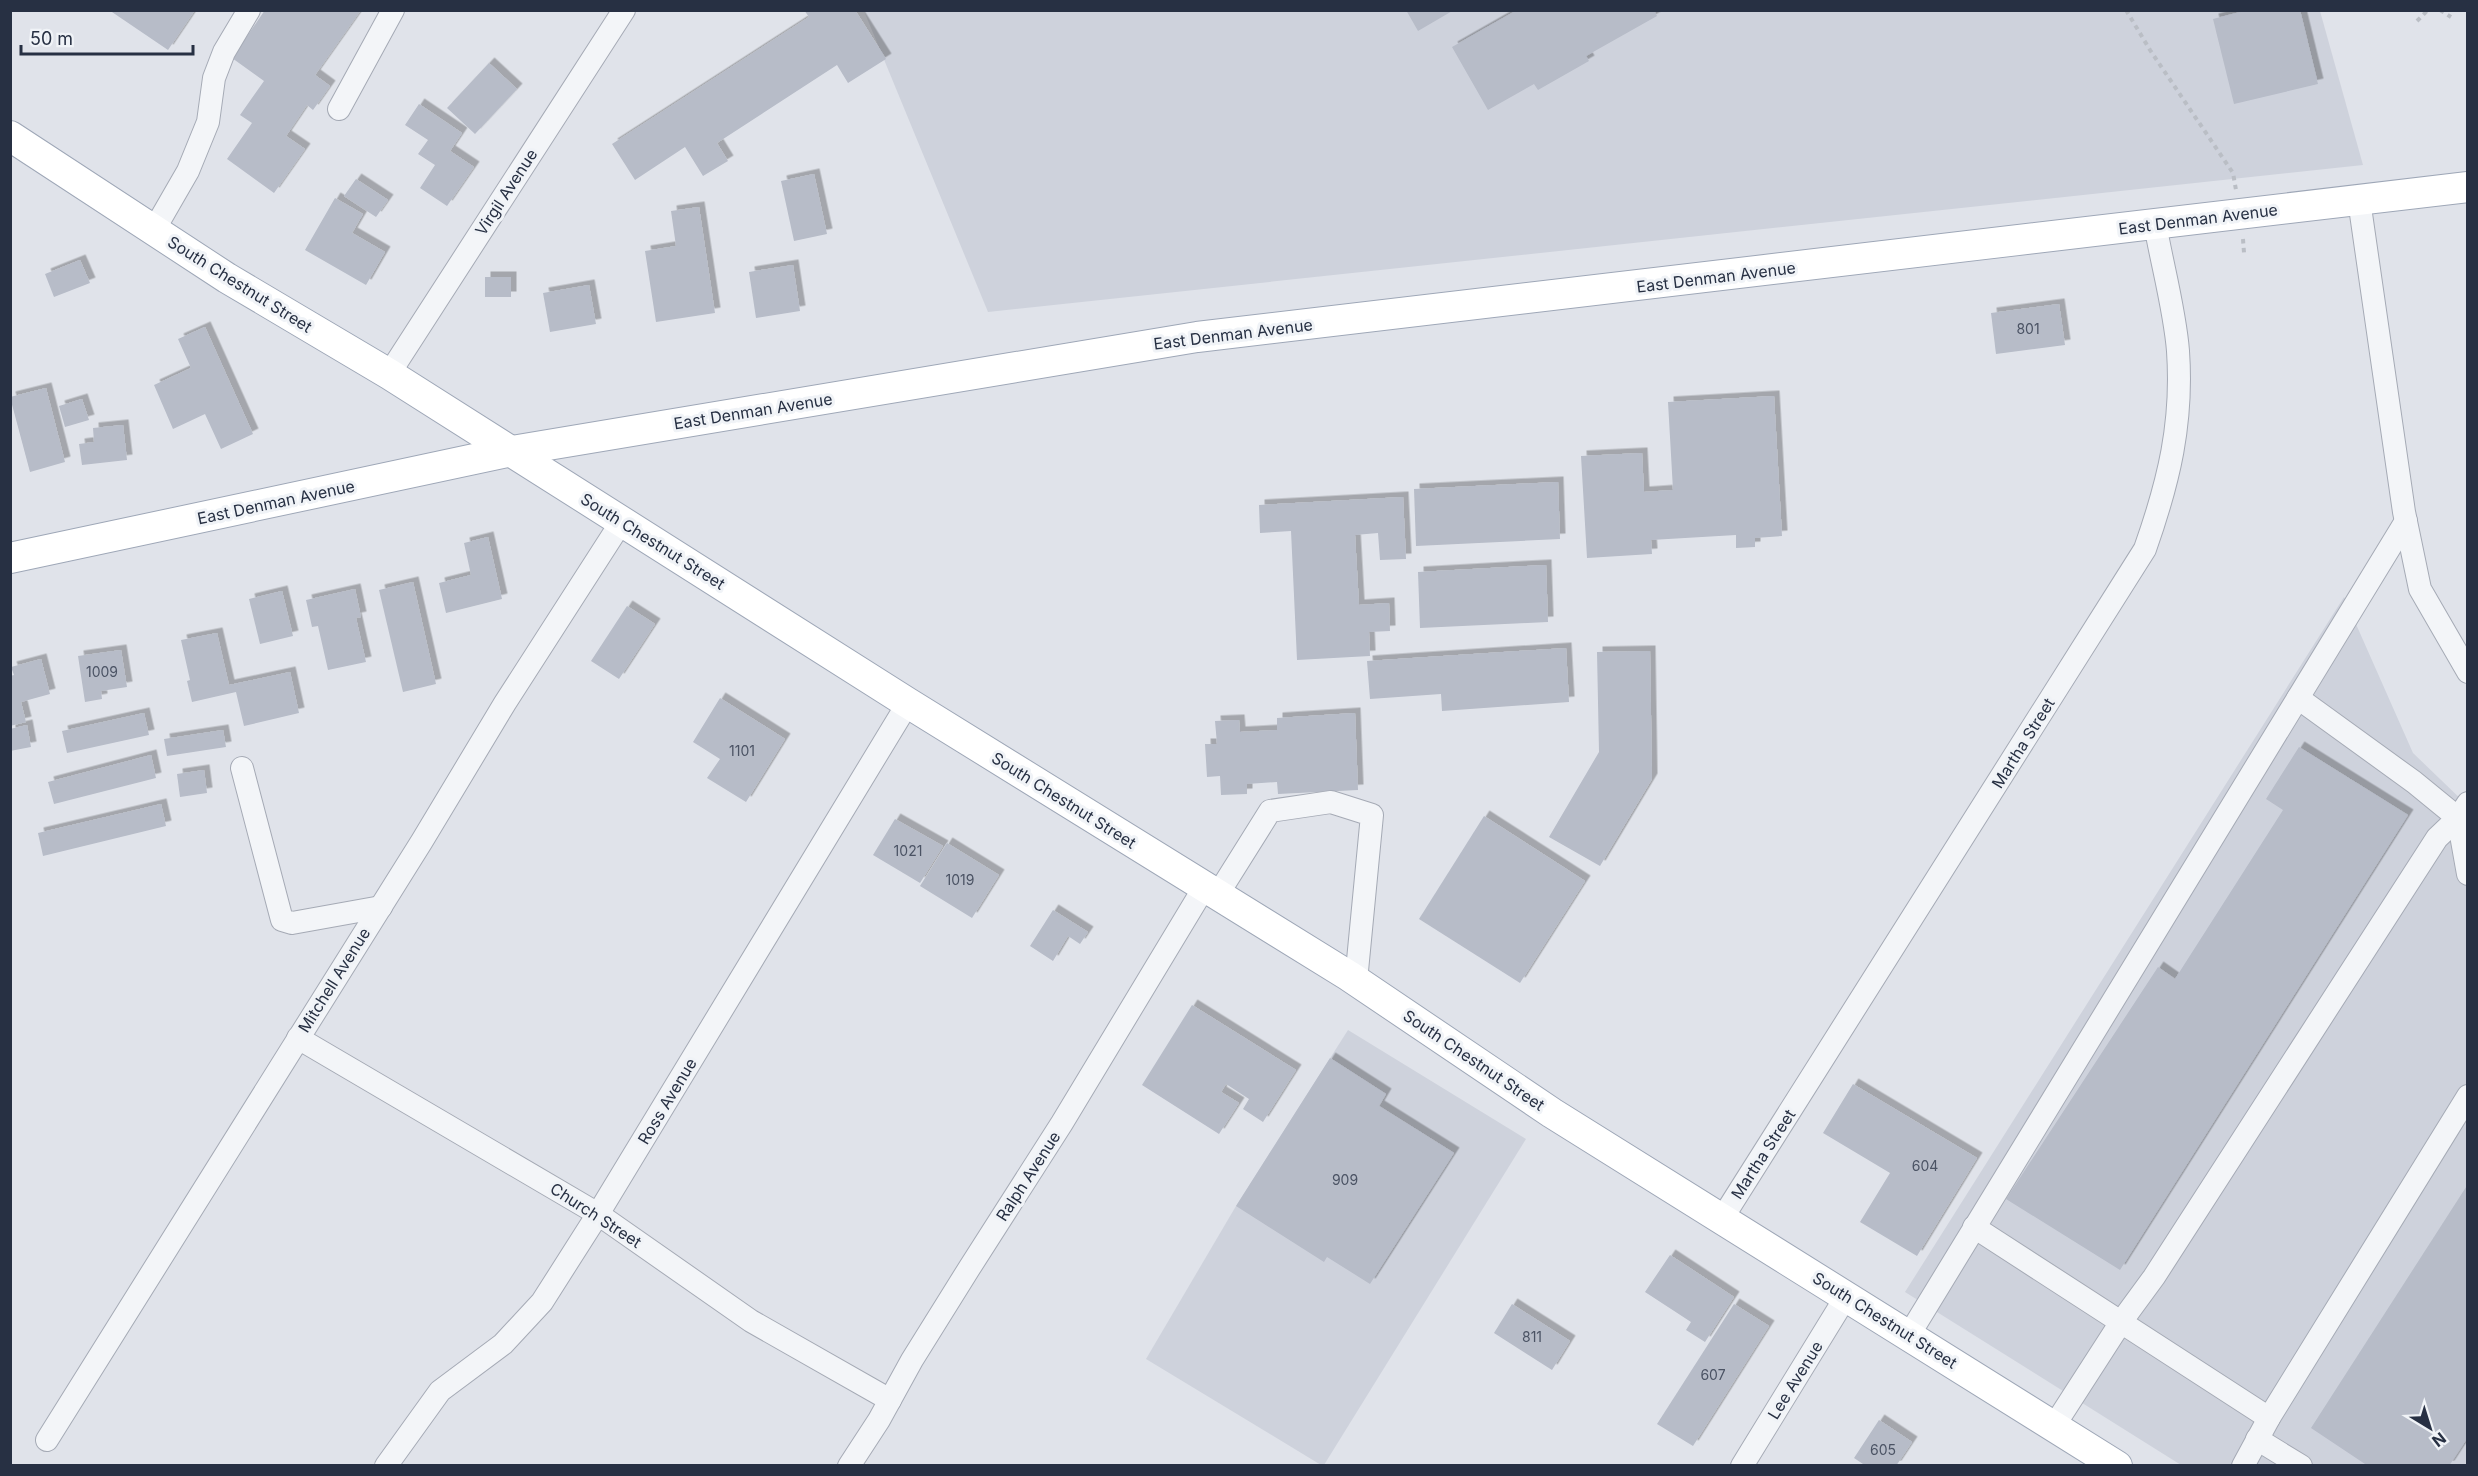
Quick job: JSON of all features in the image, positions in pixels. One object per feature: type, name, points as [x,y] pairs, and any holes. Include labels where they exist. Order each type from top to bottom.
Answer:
[{"type":"main road","name":"South Chestnut Street","points":[[10,136],[227,278],[389,374],[908,703],[1356,981],[1552,1113],[1723,1217],[2117,1466]]},
{"type":"main road","name":"East Denman Avenue","points":[[10,558],[512,452],[1197,337],[2468,187]]},
{"type":"street","points":[[154,230],[188,171],[208,122],[214,78],[224,52],[249,10]]},
{"type":"street","points":[[339,109],[393,10]]},
{"type":"street","name":"Virgil Avenue","points":[[389,374],[624,10]]},
{"type":"street","points":[[2359,200],[2406,521],[2420,589],[2468,672]]},
{"type":"street","name":"Martha Street","points":[[1723,1217],[2145,549],[2165,491],[2177,431],[2178,350],[2156,224]]},
{"type":"street","name":"Mitchell Avenue","points":[[47,1440],[381,907],[505,703],[622,521]]},
{"type":"street","points":[[1909,1335],[2406,521]]},
{"type":"street","points":[[2298,698],[2414,782],[2463,811]]},
{"type":"street","name":"Ross Avenue","points":[[386,1466],[440,1391],[503,1344],[542,1302],[598,1214],[908,703]]},
{"type":"street","points":[[242,768],[282,920],[292,923],[381,907]]},
{"type":"street","name":"Ralph Avenue","points":[[849,1466],[970,1267],[1211,890],[1270,811],[1331,802],[1372,815],[1356,981]]},
{"type":"street","points":[[2463,811],[2468,874]]},
{"type":"street","points":[[2055,1426],[2121,1322],[2154,1277],[2437,838],[2463,811]]},
{"type":"street","name":"Church Street","points":[[298,1038],[598,1214],[751,1321],[890,1400]]},
{"type":"street","points":[[2242,1466],[2269,1418],[2461,1120],[2468,1096]]},
{"type":"street","points":[[1974,1227],[2269,1418]]},
{"type":"street","name":"Lee Avenue","points":[[1742,1466],[1847,1295]]},
{"type":"street","points":[[2257,1439],[2301,1466]]},
{"type":"path","points":[[2126,10],[2150,50],[2233,172],[2241,214],[2244,253]]},
{"type":"path","points":[[2417,21],[2428,10]]},
{"type":"path","points":[[2440,10],[2451,17]]},
{"type":"shaded area","points":[[864,11],[2320,11],[2363,165],[988,312]]},
{"type":"shaded area","points":[[2344,597],[2413,753],[2467,805],[2467,1465],[2181,1465],[1905,1292]]},
{"type":"shaded area","points":[[1348,1030],[1526,1139],[1324,1465],[1321,1465],[1146,1359],[1236,1206]]},
{"type":"building","points":[[109,10],[195,10],[168,50]]},
{"type":"building","points":[[265,10],[361,10],[315,75],[330,86],[313,110],[307,105],[286,136],[305,149],[274,193],[227,159],[252,123],[240,115],[264,81],[232,58]]},
{"type":"building","points":[[804,10],[855,10],[886,59],[848,83],[837,65],[717,143],[728,161],[703,176],[685,147],[635,180],[612,144],[809,17]]},
{"type":"building","points":[[1406,10],[1454,10],[1418,31]]},
{"type":"building","points":[[1517,10],[1654,10],[1657,16],[1586,56],[1589,61],[1538,90],[1534,84],[1488,110],[1452,47]]},
{"type":"building","points":[[2248,10],[2300,10],[2318,84],[2234,104],[2213,19]]},
{"type":"building","points":[[489,63],[517,89],[475,134],[447,108]]},
{"type":"building","points":[[419,104],[462,133],[450,151],[474,167],[447,206],[420,188],[435,165],[418,154],[428,140],[405,125]]},
{"type":"building","points":[[814,174],[827,234],[794,241],[781,181]]},
{"type":"building","points":[[356,179],[388,200],[376,217],[344,196]]},
{"type":"building","points":[[335,198],[363,214],[352,233],[385,252],[366,285],[305,250]]},
{"type":"building","points":[[699,207],[715,313],[656,322],[645,251],[676,246],[671,211]]},
{"type":"building","points":[[80,260],[90,283],[54,297],[45,274]]},
{"type":"building","points":[[793,265],[800,311],[756,318],[749,272]]},
{"type":"building","points":[[485,277],[511,277],[511,297],[485,297]]},
{"type":"building","points":[[589,285],[596,324],[550,332],[543,293]]},
{"type":"building","points":[[2059,304],[2065,345],[1996,354],[1991,313]]},
{"type":"building","points":[[205,327],[253,434],[221,449],[205,414],[173,429],[154,385],[191,368],[178,339]]},
{"type":"building","points":[[46,388],[65,462],[30,472],[10,397]]},
{"type":"building","points":[[1774,396],[1782,536],[1755,538],[1755,547],[1736,548],[1736,535],[1651,540],[1652,554],[1587,558],[1581,456],[1642,453],[1644,492],[1673,490],[1668,402]]},
{"type":"building","points":[[82,399],[89,420],[65,427],[59,406]]},
{"type":"building","points":[[123,425],[127,460],[82,465],[79,444],[94,442],[93,428]]},
{"type":"building","points":[[1558,482],[1560,539],[1416,546],[1414,489]]},
{"type":"building","points":[[1403,497],[1406,559],[1380,560],[1378,533],[1355,535],[1359,605],[1389,603],[1390,631],[1369,632],[1370,656],[1297,660],[1291,531],[1260,533],[1259,505]]},
{"type":"building","points":[[488,537],[502,599],[446,613],[439,583],[471,575],[464,543]]},
{"type":"building","points":[[1546,565],[1548,622],[1420,628],[1418,572]]},
{"type":"building","points":[[413,582],[436,684],[403,692],[379,590]]},
{"type":"building","points":[[355,589],[361,617],[356,618],[366,662],[328,670],[318,626],[312,627],[306,600]]},
{"type":"building","points":[[282,591],[293,636],[260,644],[249,599]]},
{"type":"building","points":[[627,606],[655,624],[619,679],[591,661]]},
{"type":"building","points":[[217,633],[229,685],[290,672],[299,713],[244,726],[236,692],[192,702],[187,681],[190,680],[181,640]]},
{"type":"building","points":[[1566,648],[1569,702],[1442,711],[1441,694],[1370,699],[1367,661]]},
{"type":"building","points":[[121,650],[127,687],[101,691],[102,699],[85,702],[78,656]]},
{"type":"building","points":[[1650,651],[1652,779],[1600,866],[1549,837],[1599,752],[1597,652]]},
{"type":"building","points":[[41,659],[50,694],[21,702],[26,722],[10,726],[10,676],[14,675],[11,667]]},
{"type":"building","points":[[720,698],[785,739],[746,802],[707,778],[720,759],[693,742]]},
{"type":"building","points":[[144,713],[149,735],[67,753],[62,731]]},
{"type":"building","points":[[1355,713],[1358,790],[1278,794],[1277,782],[1247,784],[1247,794],[1221,795],[1220,776],[1207,777],[1205,744],[1217,744],[1215,721],[1239,720],[1240,732],[1277,730],[1277,718]]},
{"type":"building","points":[[27,725],[31,747],[10,751],[10,729]]},
{"type":"building","points":[[223,730],[226,747],[167,756],[164,739]]},
{"type":"building","points":[[2299,747],[2408,815],[2120,1270],[2006,1199],[2158,967],[2175,979],[2283,810],[2266,799]]},
{"type":"building","points":[[151,755],[156,778],[54,804],[48,782]]},
{"type":"building","points":[[204,770],[207,793],[180,797],[177,774]]},
{"type":"building","points":[[161,804],[166,826],[43,856],[38,833]]},
{"type":"building","points":[[1484,816],[1585,881],[1520,983],[1419,919]]},
{"type":"building","points":[[895,819],[943,846],[920,883],[873,855]]},
{"type":"building","points":[[947,843],[999,875],[972,918],[920,886]]},
{"type":"building","points":[[1053,910],[1088,932],[1080,944],[1068,936],[1053,961],[1030,946]]},
{"type":"building","points":[[1192,1005],[1296,1070],[1263,1122],[1243,1109],[1249,1099],[1226,1084],[1221,1092],[1239,1103],[1219,1134],[1142,1085]]},
{"type":"building","points":[[1330,1058],[1386,1094],[1379,1106],[1454,1153],[1370,1284],[1327,1257],[1324,1262],[1236,1206]]},
{"type":"building","points":[[1853,1084],[1977,1158],[1917,1256],[1860,1222],[1890,1173],[1823,1133]]},
{"type":"building","points":[[2468,1184],[2468,1437],[2449,1466],[2368,1466],[2311,1428]]},
{"type":"building","points":[[1670,1255],[1734,1297],[1705,1342],[1686,1330],[1691,1322],[1645,1292]]},
{"type":"building","points":[[1512,1304],[1570,1341],[1552,1370],[1494,1333]]},
{"type":"building","points":[[1734,1304],[1769,1326],[1693,1446],[1657,1424]]},
{"type":"building","points":[[1879,1420],[1912,1442],[1896,1466],[1866,1466],[1854,1458]]}]
